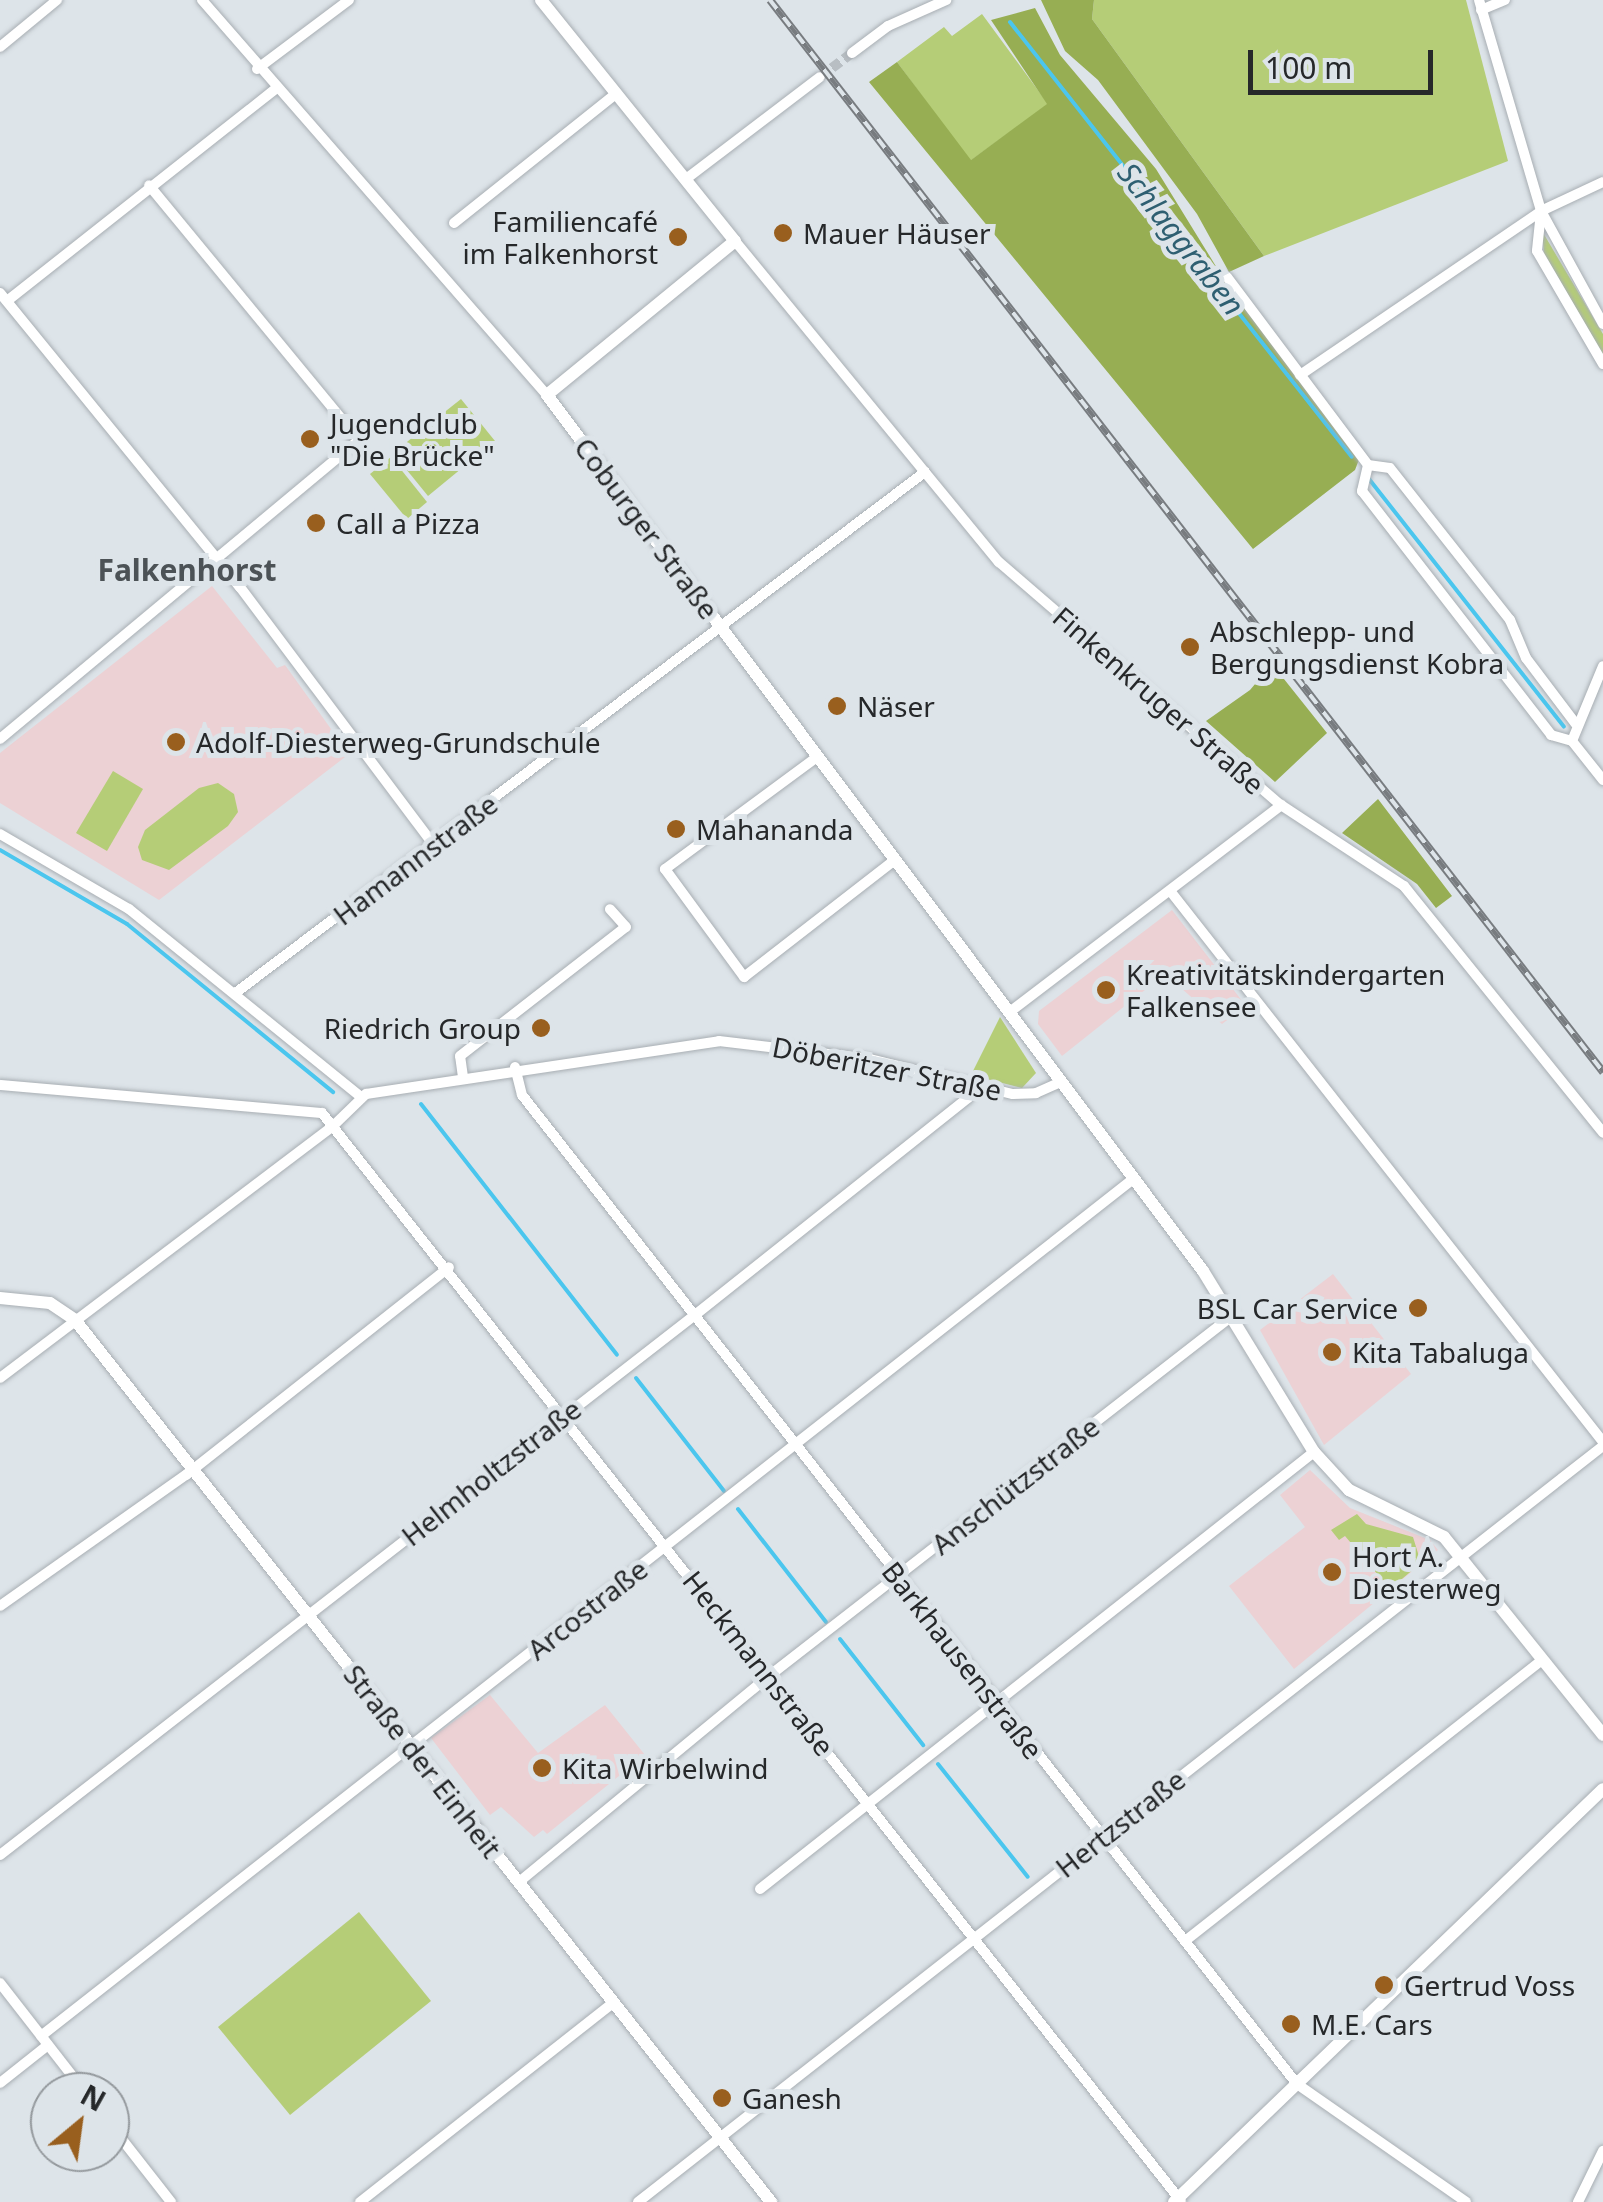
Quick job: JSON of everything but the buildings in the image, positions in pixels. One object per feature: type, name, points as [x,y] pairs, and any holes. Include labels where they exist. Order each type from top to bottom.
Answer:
[{"type":"street","points":[[0,47],[57,0]]},
{"type":"street","name":"Coburger Straße","points":[[202,0],[274,89],[547,395],[1011,1012],[1058,1082]]},
{"type":"street","points":[[257,68],[348,0]]},
{"type":"street","name":"Finkenkruger Straße","points":[[542,0],[999,562],[1281,806],[1404,886],[1429,910],[1603,1134]]},
{"type":"street","points":[[852,53],[888,26],[946,0]]},
{"type":"street","points":[[1505,0],[1480,5],[1541,211],[1603,324]]},
{"type":"street","points":[[686,180],[820,77]]},
{"type":"street","points":[[274,89],[3,297],[216,558],[434,846]]},
{"type":"street","points":[[454,222],[617,93]]},
{"type":"street","points":[[1305,372],[1541,211],[1603,182]]},
{"type":"street","points":[[1,737],[359,440],[149,185]]},
{"type":"street","points":[[1541,211],[1537,252],[1603,364]]},
{"type":"street","points":[[547,395],[736,240]]},
{"type":"street","points":[[1227,277],[1305,372],[1368,465],[1362,491],[1551,735],[1572,741],[1603,780]]},
{"type":"street","points":[[1368,465],[1390,468],[1510,620],[1526,658],[1576,724]]},
{"type":"street","name":"Hamannstraße","points":[[238,991],[925,472]]},
{"type":"street","points":[[1572,741],[1603,666]]},
{"type":"street","points":[[818,757],[664,868],[744,977],[896,859]]},
{"type":"street","points":[[1011,1012],[1281,806]]},
{"type":"street","points":[[0,834],[130,908],[238,991],[360,1096],[333,1126],[0,1378]]},
{"type":"street","points":[[1171,892],[1603,1444]]},
{"type":"street","points":[[464,1077],[460,1056],[626,927],[610,909]]},
{"type":"street","name":"Döberitzer Straße","points":[[360,1096],[514,1067],[719,1041],[870,1059],[1024,1095],[1058,1082]]},
{"type":"street","name":"Barkhausenstraße","points":[[514,1067],[522,1095],[1298,2084],[1466,2202]]},
{"type":"street","points":[[1058,1082],[1233,1315],[1314,1452],[1349,1490],[1428,1525],[1462,1557],[1603,1735]]},
{"type":"street","name":"Helmholtzstraße","points":[[0,1855],[968,1098],[974,1083]]},
{"type":"street","points":[[0,1085],[322,1114],[333,1126]]},
{"type":"street","name":"Heckmannstraße","points":[[333,1126],[564,1413],[1178,2201]]},
{"type":"street","name":"Arcostraße","points":[[0,2083],[44,2040],[1132,1180]]},
{"type":"street","points":[[0,1606],[194,1467],[449,1267]]},
{"type":"street","points":[[0,1298],[50,1303],[76,1320]]},
{"type":"street","name":"Anschützstraße","points":[[518,1882],[769,1676],[1233,1315]]},
{"type":"street","name":"Straße der Einheit","points":[[76,1320],[770,2202]]},
{"type":"street","name":"Hertzstraße","points":[[638,2202],[1603,1444]]},
{"type":"street","points":[[760,1889],[1314,1452]]},
{"type":"street","points":[[1186,1941],[1542,1660]]},
{"type":"street","points":[[1178,2201],[1603,1789]]},
{"type":"street","points":[[0,1983],[69,2072]]},
{"type":"street","points":[[360,2202],[613,2002]]},
{"type":"street","points":[[130,2150],[171,2202]]},
{"type":"street","points":[[1578,2202],[1603,2151]]},
{"type":"shaded area","name":"Adolf-Diesterweg-Grundschule","points":[[212,586],[277,668],[285,665],[349,754],[159,900],[0,803],[0,753]]},
{"type":"shaded area","name":"Kreativitätskindergarten Falkensee","points":[[1172,910],[1246,1006],[1222,1024],[1165,974],[1062,1056],[1038,1024],[1039,1011]]},
{"type":"shaded area","name":"Kita Tabaluga","points":[[1333,1274],[1411,1374],[1324,1445],[1260,1330]]},
{"type":"shaded area","name":"Hort A. Diesterweg","points":[[1310,1470],[1350,1508],[1430,1540],[1438,1550],[1294,1669],[1229,1586],[1305,1527],[1280,1495]]},
{"type":"shaded area","name":"Kita Wirbelwind","points":[[490,1695],[538,1753],[605,1705],[645,1755],[547,1834],[543,1830],[534,1837],[501,1807],[490,1815],[431,1738]]},
{"type":"green space","points":[[1041,0],[1094,0],[1092,19],[1264,256],[1229,272],[1197,214],[1098,80],[1065,51]]},
{"type":"green space","points":[[1094,0],[1466,0],[1508,161],[1264,256],[1092,19]]},
{"type":"green space","points":[[1035,8],[1060,55],[1156,169],[1225,281],[1360,457],[1355,470],[1253,549],[869,82],[897,62],[971,160],[1047,104],[991,20]]},
{"type":"green space","points":[[982,14],[1048,104],[970,161],[897,62],[944,27],[952,36]]},
{"type":"green space","points":[[1542,231],[1603,334],[1603,355],[1544,253]]},
{"type":"green space","points":[[461,399],[495,441],[428,496],[393,453]]},
{"type":"green space","points":[[391,457],[427,502],[407,519],[370,474]]},
{"type":"green space","points":[[1272,664],[1327,733],[1275,782],[1206,721],[1250,690]]},
{"type":"green space","points":[[113,771],[143,789],[107,851],[76,833]]},
{"type":"green space","points":[[218,783],[234,794],[238,812],[228,826],[169,870],[142,860],[138,847],[145,830],[199,788]]},
{"type":"green space","points":[[1378,799],[1452,896],[1436,908],[1417,884],[1342,833]]},
{"type":"green space","points":[[1000,1017],[1036,1073],[1022,1088],[971,1075]]},
{"type":"green space","points":[[1357,1514],[1366,1524],[1413,1537],[1421,1563],[1390,1589],[1345,1536],[1339,1540],[1331,1530]]},
{"type":"green space","points":[[359,1912],[431,2001],[290,2115],[218,2027]]},
{"type":"waterway","name":"Schlaggraben","points":[[1010,22],[1352,457]]},
{"type":"waterway","name":"Schlaggraben","points":[[1369,479],[1564,727]]},
{"type":"waterway","points":[[0,850],[127,924],[333,1092]]},
{"type":"waterway","points":[[421,1104],[617,1355]]},
{"type":"waterway","points":[[636,1378],[724,1491]]},
{"type":"waterway","points":[[738,1509],[826,1622]]},
{"type":"waterway","points":[[840,1639],[923,1745]]},
{"type":"waterway","points":[[938,1764],[1028,1877]]},
{"type":"tunnel","points":[[820,77],[852,53]]},
{"type":"railway","points":[[770,0],[1603,1072]]},
{"type":"place","name":"Mauer Häuser","points":[[783,233]]},
{"type":"place","name":"Familiencafé im Falkenhorst","points":[[678,237]]},
{"type":"place","name":"Jugendclub \"Die Brücke\"","points":[[310,439]]},
{"type":"place","name":"Call a Pizza","points":[[316,523]]},
{"type":"place","name":"Abschlepp- und Bergungsdienst Kobra","points":[[1190,647]]},
{"type":"place","name":"Näser","points":[[837,706]]},
{"type":"place","name":"Adolf-Diesterweg-Grundschule","points":[[176,742]]},
{"type":"place","name":"Mahananda","points":[[676,829]]},
{"type":"place","name":"Kreativitätskindergarten Falkensee","points":[[1106,990]]},
{"type":"place","name":"Riedrich Group","points":[[541,1028]]},
{"type":"place","name":"BSL Car Service","points":[[1418,1308]]},
{"type":"place","name":"Kita Tabaluga","points":[[1332,1352]]},
{"type":"place","name":"Hort A. Diesterweg","points":[[1332,1572]]},
{"type":"place","name":"Kita Wirbelwind","points":[[542,1768]]},
{"type":"place","name":"Gertrud Voss","points":[[1384,1985]]},
{"type":"place","name":"M.E. Cars","points":[[1291,2024]]},
{"type":"place","name":"Ganesh","points":[[722,2098]]},
{"type":"district","name":"Falkenhorst","points":[[187,570]]}]
